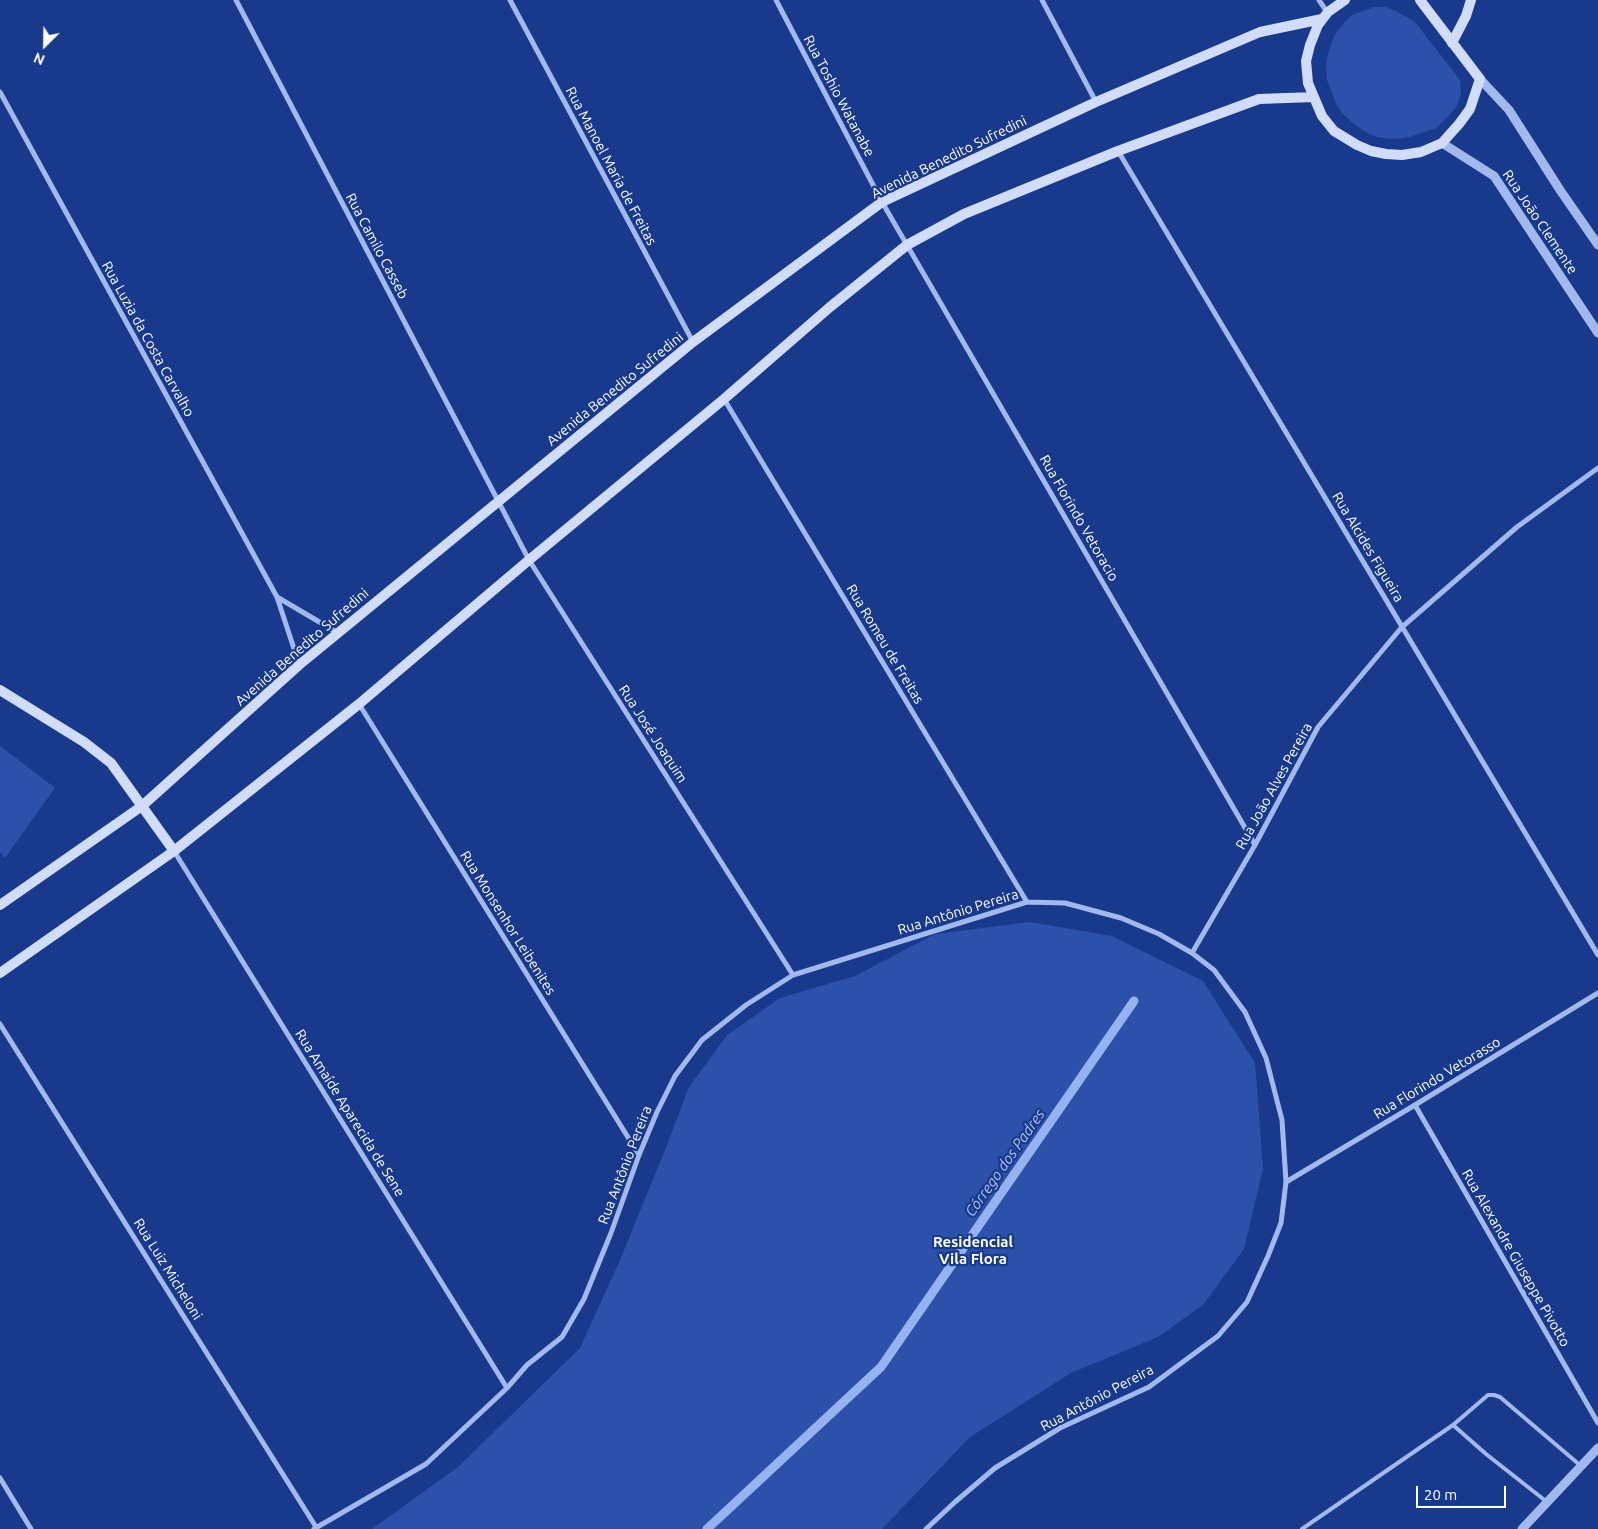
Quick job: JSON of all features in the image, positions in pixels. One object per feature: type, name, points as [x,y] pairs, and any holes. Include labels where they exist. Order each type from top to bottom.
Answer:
[{"type":"main road","points":[[1345,0],[1325,16],[1318,25],[1306,61],[1308,83],[1322,116],[1334,131],[1371,151],[1402,155],[1422,152],[1442,143],[1470,109],[1480,79],[1420,0]]},
{"type":"main road","points":[[1452,43],[1466,16],[1471,0]]},
{"type":"main road","name":"Avenida Benedito Sufredini","points":[[0,906],[142,806],[299,665],[693,342],[882,202],[1096,102],[1260,32],[1325,16]]},
{"type":"main road","points":[[0,973],[174,851],[359,704],[830,307],[908,244],[964,214],[1118,151],[1259,99],[1314,97]]},
{"type":"main road","points":[[0,690],[84,742],[111,763],[174,851]]},
{"type":"street","name":"Rua Camilo Casseb","points":[[236,0],[498,502]]},
{"type":"street","name":"Rua Manoel Maria de Freitas","points":[[510,0],[693,342]]},
{"type":"street","name":"Rua Toshio Watanabe","points":[[776,0],[882,202]]},
{"type":"street","points":[[1042,0],[1096,102]]},
{"type":"street","points":[[1319,0],[1325,16]]},
{"type":"street","points":[[1480,79],[1509,110],[1598,245]]},
{"type":"street","name":"Rua Luzia da Costa Carvalho","points":[[0,92],[277,597],[299,665]]},
{"type":"street","name":"Rua João Clemente","points":[[1442,143],[1494,176],[1598,333]]},
{"type":"street","name":"Rua Alcides Figueira","points":[[1118,151],[1598,955]]},
{"type":"street","name":"Rua Florindo Vetoracio","points":[[882,202],[1255,845]]},
{"type":"street","name":"Rua Romeu de Freitas","points":[[724,398],[1027,902]]},
{"type":"street","name":"Rua João Alves Pereira","points":[[1192,953],[1255,845],[1318,727],[1402,627],[1517,526],[1598,468]]},
{"type":"street","name":"Rua José Joaquim","points":[[498,502],[529,560],[793,975]]},
{"type":"street","points":[[277,597],[338,633]]},
{"type":"street","name":"Rua Monsenhor Leibenites","points":[[359,704],[638,1155]]},
{"type":"street","name":"Rua Amaíde Aparecida de Sene","points":[[174,851],[507,1388]]},
{"type":"street","name":"Rua Antônio Pereira","points":[[315,1528],[426,1464],[507,1388],[527,1365],[562,1337],[584,1299],[611,1233],[638,1155],[675,1076],[702,1040],[746,1004],[793,975],[1027,902],[1065,903],[1121,918],[1159,934],[1192,953],[1214,970],[1245,1012],[1266,1058],[1282,1120],[1286,1182],[1281,1223],[1247,1302],[1218,1336],[1149,1387],[1060,1428],[995,1468],[926,1529]]},
{"type":"street","name":"Rua Florindo Vetorasso","points":[[1286,1182],[1415,1106],[1598,993]]},
{"type":"street","name":"Rua Luiz Micheloni","points":[[0,1024],[315,1528]]},
{"type":"street","name":"Rua Alexandre Giuseppe Pivotto","points":[[1415,1106],[1598,1422]]},
{"type":"street","points":[[1522,1529],[1598,1448]]},
{"type":"street","points":[[0,1478],[31,1529]]},
{"type":"lane","points":[[1302,1529],[1453,1425],[1488,1395],[1494,1395],[1507,1402],[1581,1466]]},
{"type":"lane","points":[[1453,1425],[1486,1454],[1547,1502]]},
{"type":"shaded area","points":[[1374,7],[1385,7],[1396,11],[1415,22],[1460,80],[1461,94],[1457,106],[1436,128],[1406,138],[1376,137],[1353,123],[1336,104],[1327,80],[1326,65],[1334,36],[1352,15]]},
{"type":"shaded area","points":[[0,746],[55,788],[5,858],[0,852]]},
{"type":"shaded area","points":[[1030,922],[1112,936],[1203,981],[1255,1063],[1263,1169],[1244,1249],[1203,1305],[1158,1337],[1071,1373],[970,1437],[882,1529],[372,1529],[458,1467],[580,1348],[620,1260],[689,1087],[727,1035],[780,998],[855,976],[935,934]]},
{"type":"waterway","name":"Córrego dos Padres","points":[[707,1529],[881,1367],[1134,1001]]},
{"type":"district","name":"Residencial Vila Flora","points":[[973,1250]]}]
